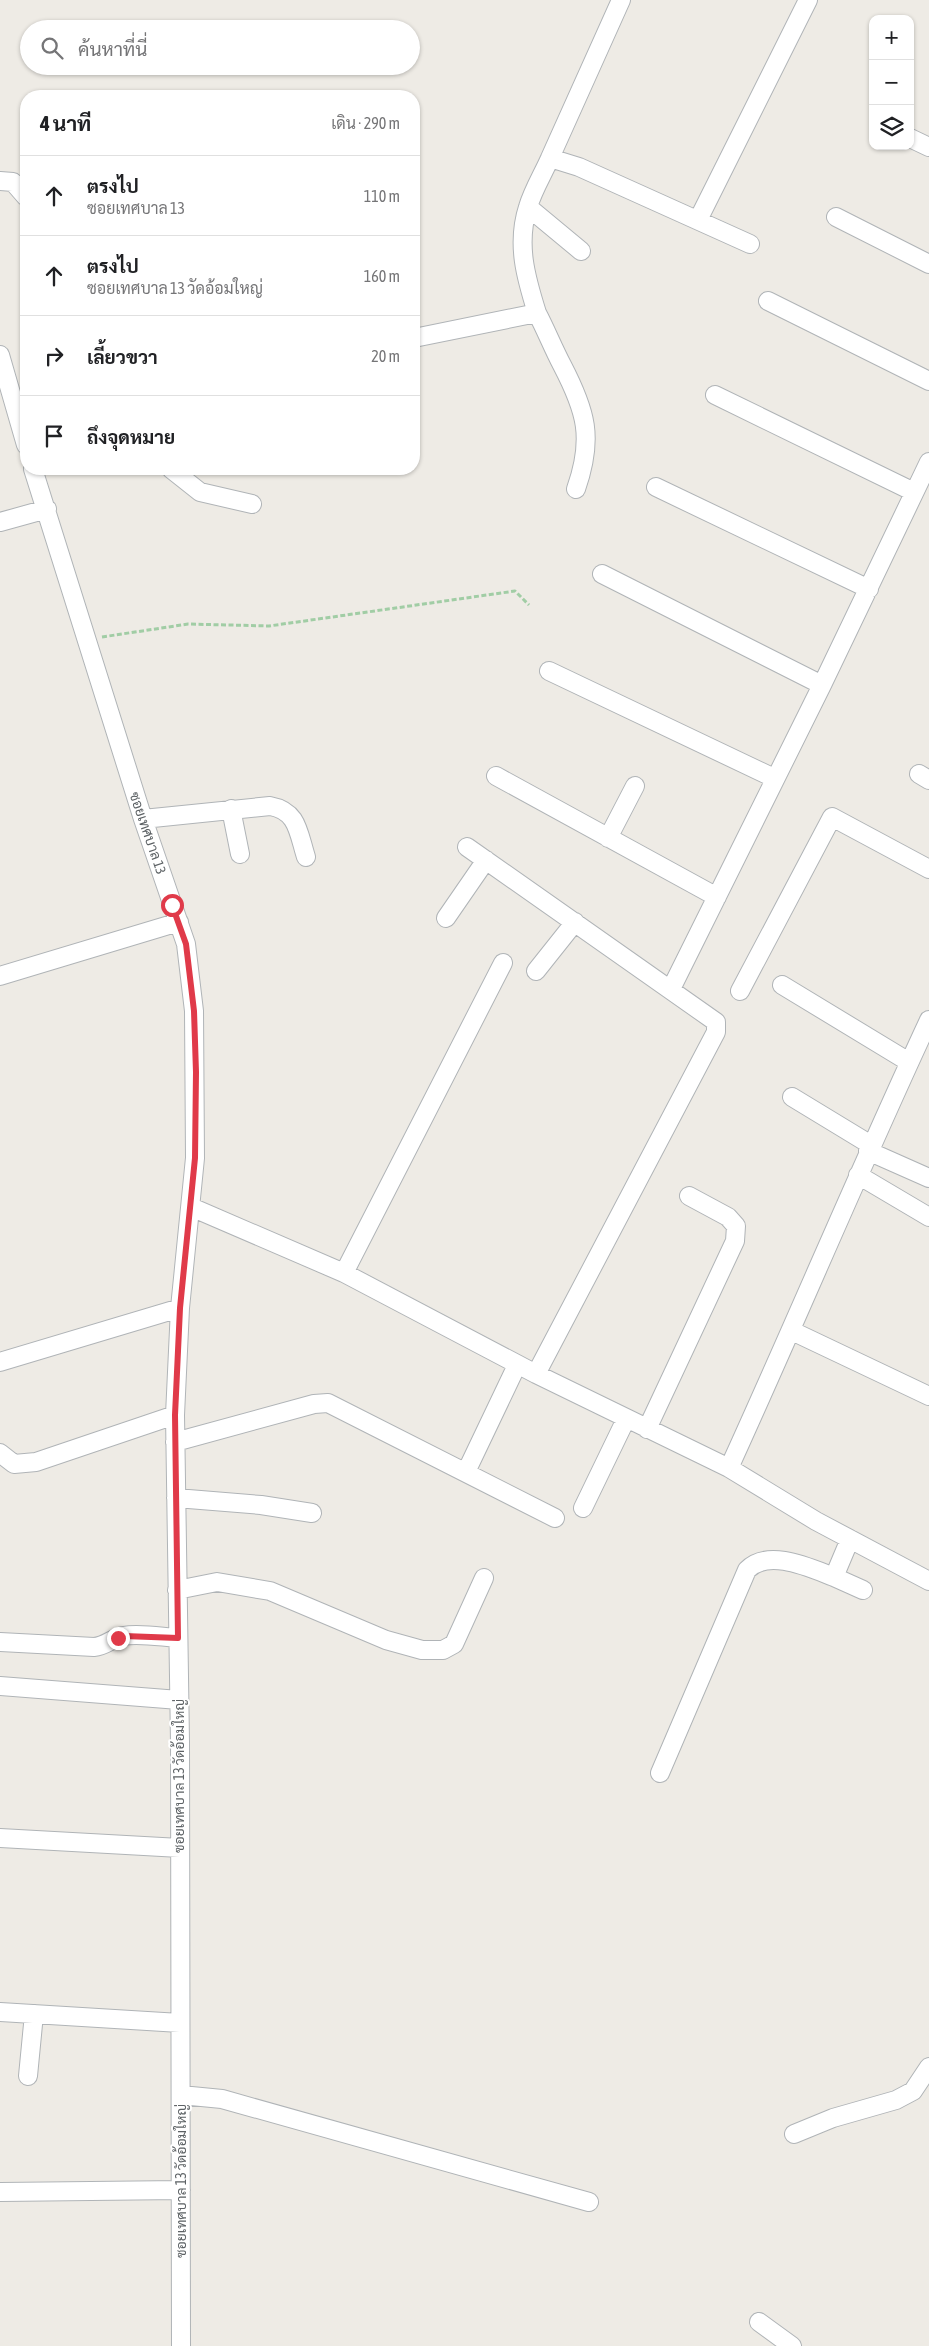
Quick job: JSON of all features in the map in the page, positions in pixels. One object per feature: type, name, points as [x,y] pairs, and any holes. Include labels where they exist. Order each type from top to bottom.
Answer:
[{"type":"street","points":[[576,489],[584,467],[586,447],[585,418],[579,397],[537,313],[523,264],[522,244],[528,207],[621,0]]},
{"type":"street","points":[[698,220],[808,0]]},
{"type":"street","points":[[914,140],[929,147]]},
{"type":"street","points":[[550,158],[579,167],[750,244]]},
{"type":"street","points":[[0,181],[13,182],[20,190]]},
{"type":"street","points":[[528,207],[581,251]]},
{"type":"street","points":[[836,217],[929,264]]},
{"type":"street","points":[[768,301],[929,381]]},
{"type":"street","points":[[420,337],[537,313]]},
{"type":"street","points":[[0,355],[20,410]]},
{"type":"street","points":[[715,395],[914,492]]},
{"type":"street","points":[[671,990],[774,778],[869,589],[929,462]]},
{"type":"street","name":"ซอยเทศบาล 13","points":[[35,475],[143,819],[186,944],[194,1011],[195,1158],[191,1207]]},
{"type":"street","points":[[179,475],[200,492],[252,504]]},
{"type":"street","points":[[656,487],[869,589]]},
{"type":"street","points":[[0,522],[47,509]]},
{"type":"street","points":[[602,574],[822,685]]},
{"type":"street","points":[[549,671],[774,778]]},
{"type":"street","points":[[496,776],[717,897]]},
{"type":"street","points":[[608,838],[635,786]]},
{"type":"street","points":[[143,819],[231,809],[270,806],[283,808],[294,819],[306,857]]},
{"type":"street","points":[[231,809],[240,854]]},
{"type":"street","points":[[740,991],[832,817],[929,868]]},
{"type":"street","points":[[467,847],[716,1022],[716,1032],[536,1374]]},
{"type":"street","points":[[446,918],[486,860]]},
{"type":"street","points":[[0,976],[178,922]]},
{"type":"street","points":[[536,971],[575,922]]},
{"type":"street","points":[[344,1273],[503,963]]},
{"type":"street","points":[[782,985],[909,1062]]},
{"type":"street","points":[[729,1468],[792,1331],[870,1148],[929,1020]]},
{"type":"street","points":[[792,1097],[870,1148],[929,1178]]},
{"type":"street","points":[[858,1175],[929,1217]]},
{"type":"street","points":[[647,1429],[735,1241],[736,1226],[728,1217],[689,1196]]},
{"type":"street","points":[[191,1207],[344,1273],[517,1365],[729,1468],[850,1539],[929,1581]]},
{"type":"street","name":"ซอยเทศบาล 13 วัดอ้อมใหญ่","points":[[181,2346],[180,1848],[175,1415],[180,1308],[191,1207]]},
{"type":"street","points":[[0,1362],[180,1308]]},
{"type":"street","points":[[792,1331],[929,1396]]},
{"type":"street","points":[[466,1472],[517,1365]]},
{"type":"street","points":[[175,1442],[314,1404],[328,1403],[555,1518]]},
{"type":"street","points":[[0,1453],[14,1464],[36,1462],[175,1415]]},
{"type":"street","points":[[582,1508],[626,1419]]},
{"type":"street","points":[[176,1498],[261,1505],[312,1513]]},
{"type":"street","points":[[834,1577],[850,1539]]},
{"type":"street","points":[[660,1773],[747,1570],[758,1563],[787,1560],[863,1590]]},
{"type":"street","points":[[177,1590],[217,1582],[270,1591],[386,1640],[422,1650],[443,1650],[454,1644],[484,1578]]},
{"type":"street","points":[[0,1642],[102,1647],[112,1640],[124,1636],[178,1638]]},
{"type":"street","points":[[0,1686],[179,1700]]},
{"type":"street","points":[[0,1838],[180,1848]]},
{"type":"street","points":[[0,2012],[180,2023]]},
{"type":"street","points":[[28,2076],[34,2014]]},
{"type":"street","points":[[794,2134],[833,2118],[896,2100],[913,2091],[929,2067]]},
{"type":"street","points":[[180,2095],[222,2099],[588,2202]]},
{"type":"street","points":[[0,2192],[181,2190]]},
{"type":"street","points":[[759,2322],[792,2346]]},
{"type":"path","points":[[86,640],[188,624],[269,626],[515,591],[529,605]]},
{"type":"route","points":[[118,1638],[124,1636],[178,1638],[175,1415],[180,1308],[195,1158],[196,1072],[194,1011],[186,944],[172,905]]}]
